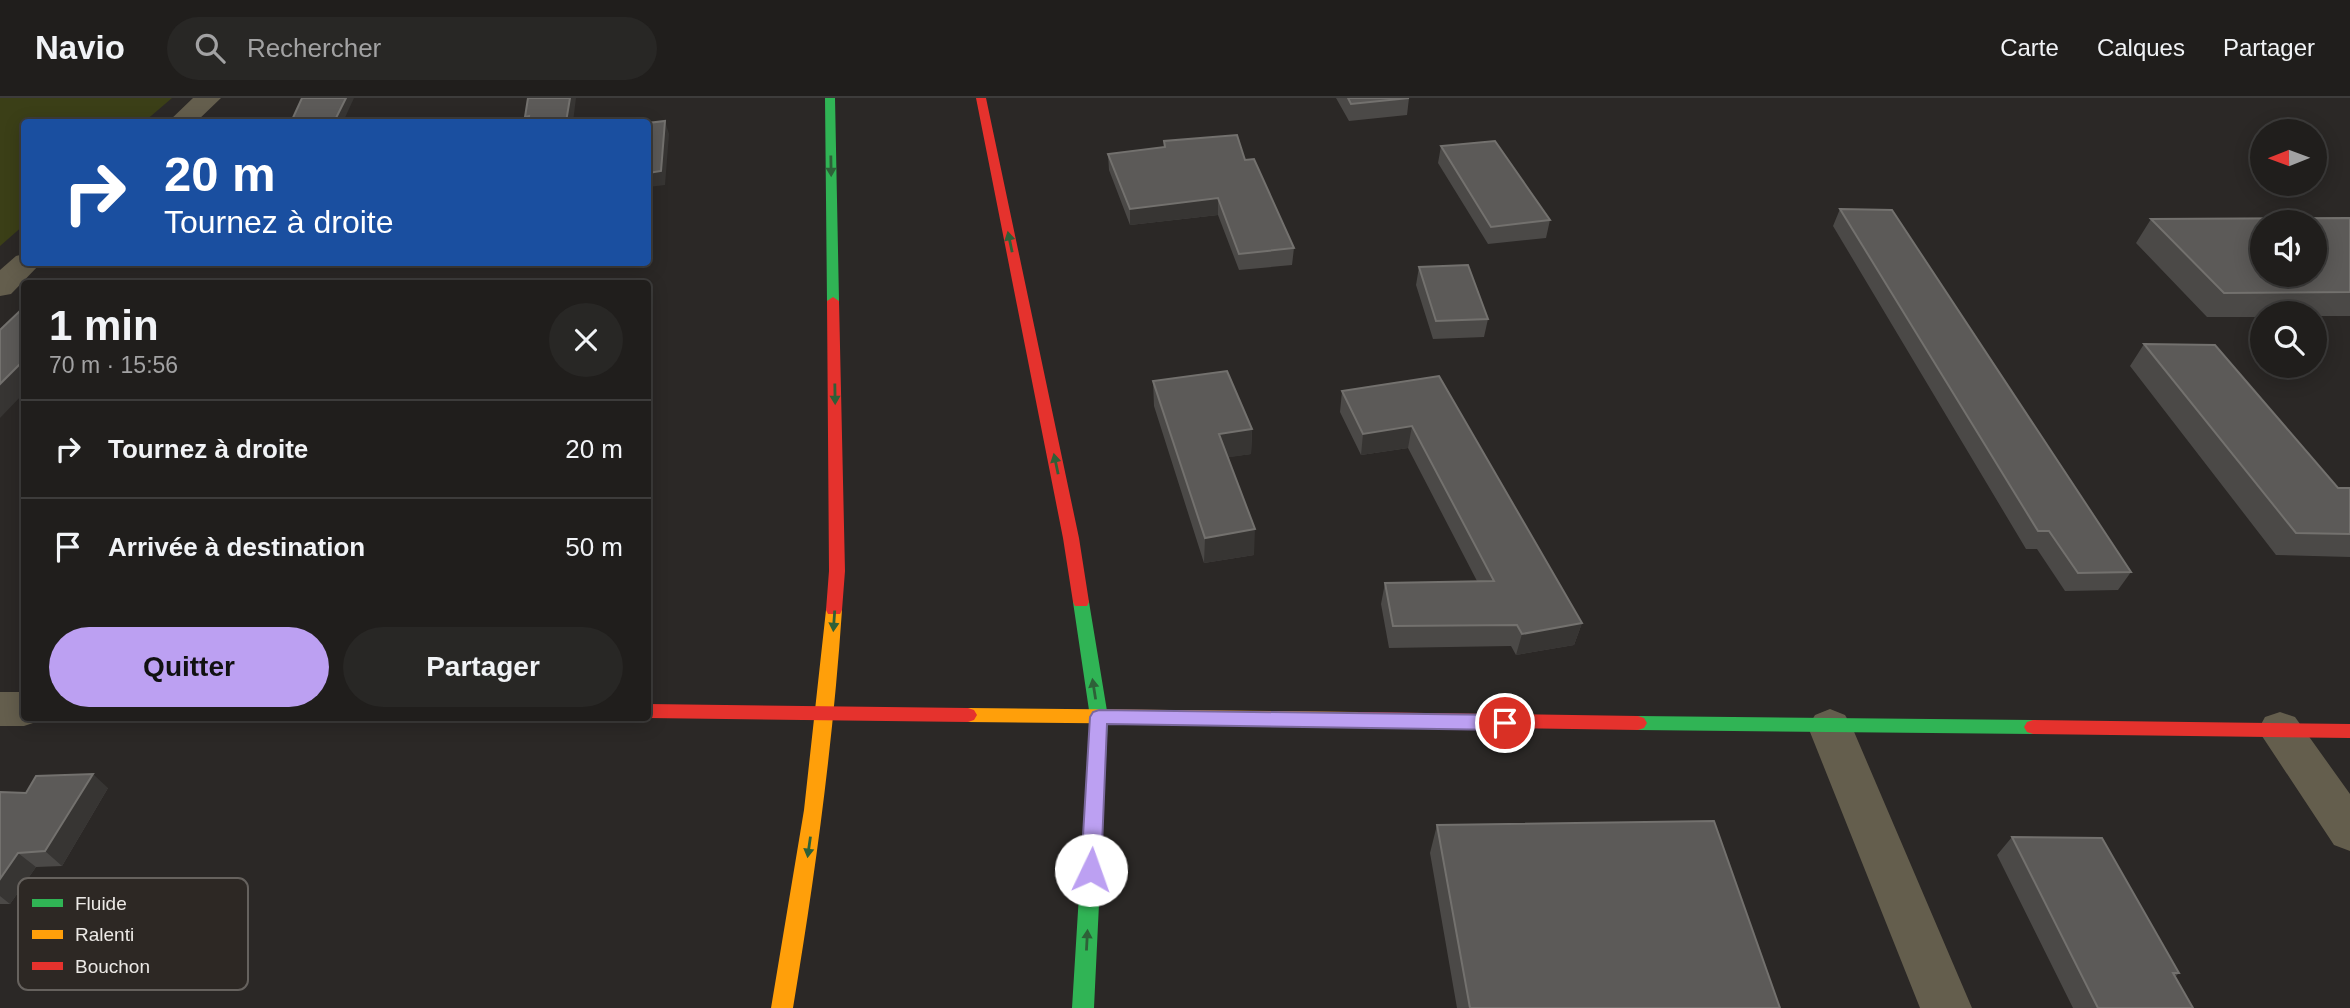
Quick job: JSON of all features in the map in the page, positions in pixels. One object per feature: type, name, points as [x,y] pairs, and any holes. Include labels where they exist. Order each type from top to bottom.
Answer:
[{"type":"street","points":[[184,119],[208,98]]},
{"type":"street","points":[[782,1008],[801,903],[828,712],[837,571],[830,98]]},
{"type":"street","points":[[981,98],[1071,538],[1099,717],[1083,1008]]},
{"type":"street","points":[[0,287],[23,266]]},
{"type":"street","points":[[0,709],[21,709]]},
{"type":"street","points":[[651,711],[2350,732]]},
{"type":"street","points":[[1830,727],[1946,1008]]},
{"type":"street","points":[[2280,730],[2350,831]]},
{"type":"green space","points":[[0,98],[172,98],[148,119],[21,119],[21,228],[0,246]]},
{"type":"building","points":[[302,98],[346,98],[336,119],[292,119]]},
{"type":"building","points":[[528,98],[570,98],[566,119],[525,117]]},
{"type":"building","points":[[1348,98],[1409,98],[1351,104]]},
{"type":"building","points":[[665,121],[661,171],[651,173],[651,123]]},
{"type":"building","points":[[1237,135],[1245,160],[1254,159],[1294,248],[1239,254],[1218,198],[1130,209],[1108,154],[1165,147],[1164,141]]},
{"type":"building","points":[[1495,141],[1550,220],[1491,227],[1441,146]]},
{"type":"building","points":[[1840,209],[1892,210],[2131,572],[2078,573],[2049,531],[2038,531]]},
{"type":"building","points":[[2327,218],[2350,218],[2350,292],[2224,293],[2151,219],[2250,219],[2250,287],[2327,287]]},
{"type":"building","points":[[1468,265],[1488,319],[1436,321],[1419,267]]},
{"type":"building","points":[[21,310],[21,363],[0,384],[0,330]]},
{"type":"building","points":[[2144,344],[2215,345],[2338,488],[2350,488],[2350,534],[2296,533]]},
{"type":"building","points":[[1227,371],[1252,429],[1219,434],[1255,529],[1205,538],[1153,381]]},
{"type":"building","points":[[1439,376],[1582,623],[1522,634],[1517,625],[1393,626],[1385,583],[1494,581],[1412,426],[1363,434],[1342,391]]},
{"type":"building","points":[[93,774],[45,851],[18,853],[0,879],[0,792],[26,793],[36,776]]},
{"type":"building","points":[[1714,821],[1780,1008],[1470,1008],[1437,825]]},
{"type":"building","points":[[2012,837],[2102,838],[2179,973],[2173,973],[2193,1008],[2098,1008]]},
{"type":"traffic: fast","points":[[830,98],[833,301]]},
{"type":"traffic: fast","points":[[1081,602],[1099,717],[1083,1008]]},
{"type":"traffic: fast","points":[[1638,723],[2033,727]]},
{"type":"traffic: slow","points":[[782,1008],[814,810],[834,610]]},
{"type":"traffic: slow","points":[[968,715],[1359,719]]},
{"type":"traffic: jam","points":[[981,98],[1071,538],[1081,602]]},
{"type":"traffic: jam","points":[[833,301],[837,571],[834,610]]},
{"type":"traffic: jam","points":[[651,711],[968,715]]},
{"type":"traffic: jam","points":[[1359,719],[1638,723]]},
{"type":"traffic: jam","points":[[2033,727],[2350,731]]},
{"type":"route","points":[[1091,870],[1099,717],[1505,723]]}]
